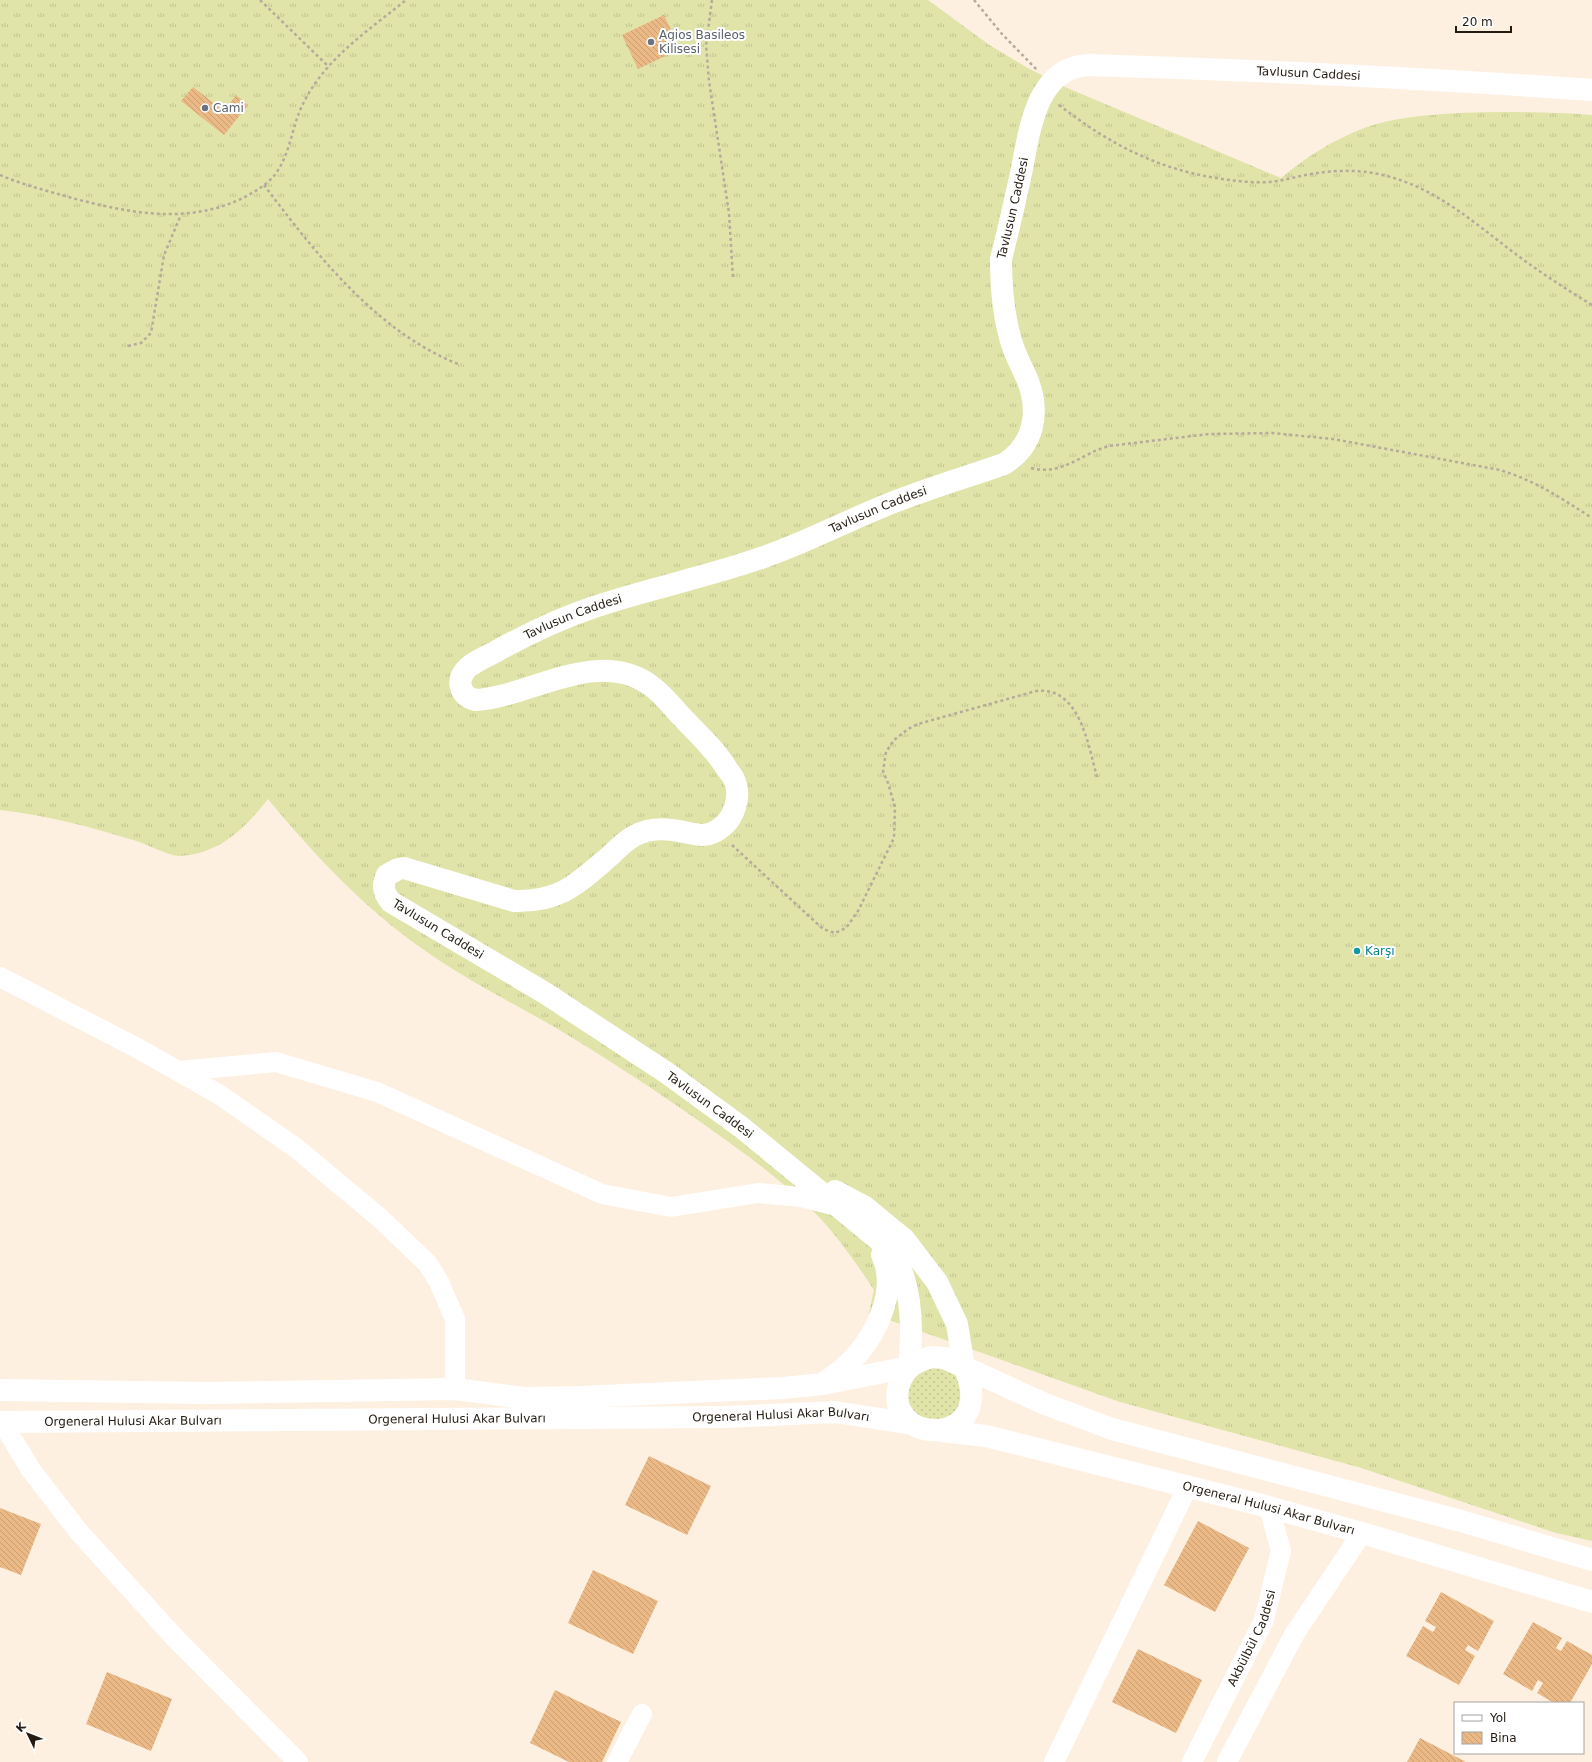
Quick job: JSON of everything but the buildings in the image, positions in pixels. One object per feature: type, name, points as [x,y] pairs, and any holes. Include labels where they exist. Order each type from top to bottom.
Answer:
[{"type":"main road","name":"Tavlusun Caddesi","points":[[909,1367],[912,1340],[909,1300],[900,1269],[893,1253],[802,1175],[740,1126],[667,1073],[551,997],[391,902],[384,892],[384,881],[388,875],[398,869],[404,868],[514,901],[543,899],[557,895],[576,885],[624,842],[634,836],[647,831],[660,829],[701,836],[717,831],[729,820],[733,813],[737,794],[736,782],[722,761],[658,691],[648,684],[628,674],[612,670],[595,670],[476,700],[469,698],[461,689],[460,679],[462,674],[472,664],[509,644],[569,616],[623,598],[690,581],[766,556],[819,536],[884,506],[1004,464],[1013,458],[1026,444],[1030,436],[1033,406],[1028,381],[1018,362],[1006,320],[1002,293],[1001,258],[1025,159],[1029,131],[1033,117],[1048,89],[1067,69],[1087,65],[1338,74],[1592,90]]},
{"type":"main road","name":"Tavlusun Caddesi","points":[[802,1175],[865,1207],[904,1238],[937,1282],[957,1324],[964,1368]]},
{"type":"main road","points":[[823,1384],[847,1366],[856,1356],[880,1318],[889,1278],[886,1263],[874,1236]]},
{"type":"main road","points":[[964,1368],[972,1390],[972,1401],[968,1412],[961,1421],[952,1427],[941,1431],[925,1430],[913,1424],[904,1415],[899,1403],[898,1390],[901,1378],[909,1367],[920,1360],[932,1357],[944,1358],[1045,1404],[1112,1429],[1461,1521],[1592,1560]]},
{"type":"main road","name":"Orgeneral Hulusi Akar Bulvarı","points":[[0,1390],[207,1393],[455,1389],[524,1398],[682,1394],[783,1388],[823,1384],[909,1367]]},
{"type":"main road","name":"Orgeneral Hulusi Akar Bulvarı","points":[[1,1422],[724,1417],[836,1412],[913,1424]]},
{"type":"main road","name":"Orgeneral Hulusi Akar Bulvarı","points":[[941,1431],[986,1436],[1269,1507],[1362,1533],[1592,1602]]},
{"type":"street","points":[[0,977],[180,1071],[239,1108],[296,1148],[381,1219],[428,1264],[439,1282],[455,1319],[455,1389]]},
{"type":"street","points":[[180,1071],[276,1062],[378,1092],[602,1194],[671,1206],[758,1192],[801,1197],[839,1206]]},
{"type":"street","points":[[1,1422],[35,1476],[78,1532],[176,1638],[298,1762]]},
{"type":"street","points":[[1054,1762],[1188,1486]]},
{"type":"street","name":"Akbülbül Caddesi","points":[[1192,1762],[1264,1620],[1281,1551],[1269,1507]]},
{"type":"street","points":[[1227,1762],[1294,1633],[1362,1533]]},
{"type":"street","points":[[617,1762],[642,1714]]},
{"type":"path","points":[[260,0],[329,67]]},
{"type":"path","points":[[0,174],[41,190],[96,204],[143,213],[181,215],[218,208],[247,196],[264,185],[284,161],[304,102],[329,67],[351,43],[406,0]]},
{"type":"path","points":[[712,0],[706,45],[708,74],[729,214],[732,278]]},
{"type":"path","points":[[974,0],[1048,89],[1073,116],[1112,141],[1156,163],[1179,170],[1251,182],[1287,180],[1329,172],[1353,171],[1383,175],[1417,186],[1435,194],[1518,256],[1592,305]]},
{"type":"path","points":[[264,185],[324,261],[355,293],[419,346],[458,364]]},
{"type":"path","points":[[128,346],[141,343],[151,333],[164,255],[181,215]]},
{"type":"path","points":[[1013,458],[1029,468],[1047,470],[1065,467],[1094,450],[1109,446],[1241,432],[1304,435],[1500,470],[1524,478],[1550,490],[1592,518]]},
{"type":"path","points":[[717,831],[824,929],[835,933],[846,928],[858,910],[894,838],[894,807],[892,795],[883,771],[884,761],[890,746],[908,729],[929,721],[1036,691],[1053,691],[1065,697],[1075,711],[1097,777]]},
{"type":"green space","points":[[0,0],[928,0],[988,44],[1026,67],[1065,87],[1281,178],[1310,156],[1331,144],[1364,128],[1387,121],[1423,116],[1476,112],[1525,112],[1592,115],[1592,1541],[1556,1533],[1358,1467],[1120,1402],[869,1313],[874,1290],[831,1230],[788,1188],[760,1165],[648,1086],[556,1028],[458,973],[405,936],[342,881],[304,841],[268,799],[250,820],[230,838],[207,850],[179,856],[84,826],[51,818],[0,810]]},
{"type":"green space","points":[[920,1366],[957,1370],[966,1398],[948,1420],[919,1417],[907,1401],[907,1382]]},
{"type":"place","name":"Agios Basileos Kilisesi","points":[[651,42]]},
{"type":"place","name":"Cami","points":[[205,108]]},
{"type":"place","name":"Karşı","points":[[1357,951]]}]
